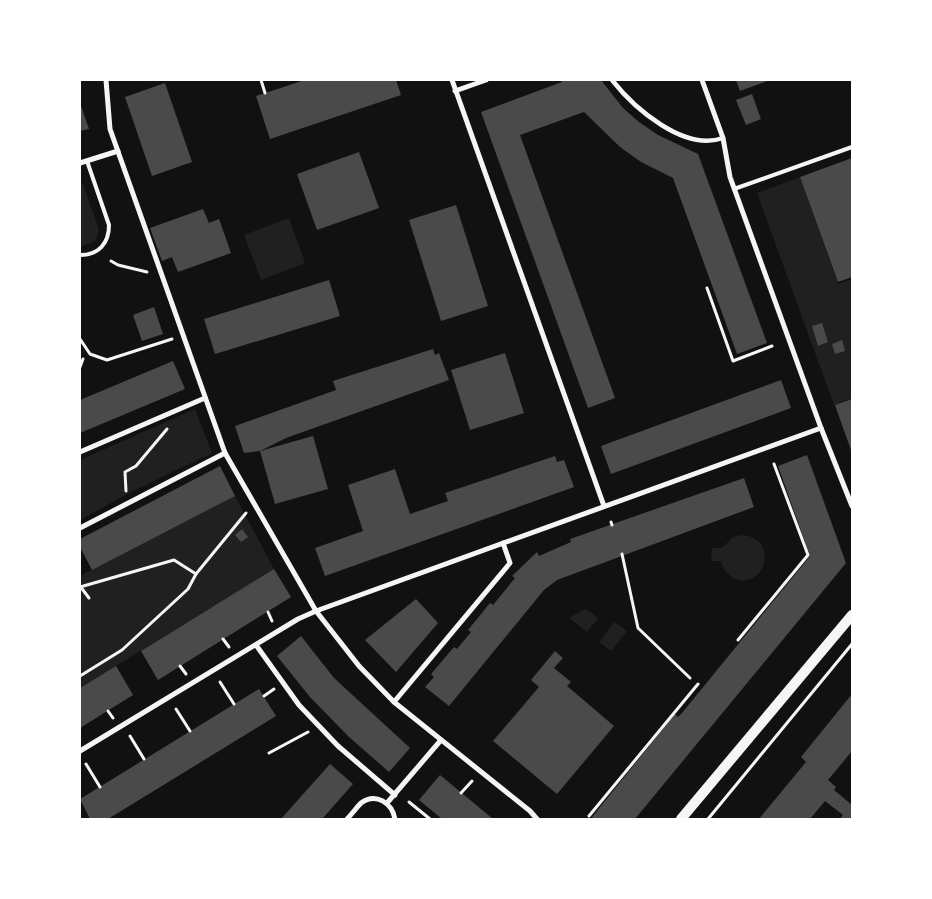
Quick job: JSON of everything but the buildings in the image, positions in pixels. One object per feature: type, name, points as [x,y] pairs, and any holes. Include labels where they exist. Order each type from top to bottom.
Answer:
[{"type":"main road","points":[[681,819],[852,615]]},
{"type":"street","points":[[106,80],[110,129],[225,453],[316,611],[359,666],[394,702],[530,811],[537,819]]},
{"type":"street","points":[[452,80],[604,506]]},
{"type":"street","points":[[456,91],[486,80]]},
{"type":"street","points":[[612,80],[638,109],[672,130],[713,142],[723,138]]},
{"type":"street","points":[[702,80],[723,138],[734,189],[821,428],[852,506]]},
{"type":"street","points":[[80,163],[118,151]]},
{"type":"street","points":[[80,452],[205,398]]},
{"type":"street","points":[[80,751],[298,619],[316,611],[821,428]]},
{"type":"street","points":[[80,528],[225,453]]},
{"type":"street","points":[[394,702],[510,563],[503,543]]},
{"type":"street","points":[[256,644],[299,706],[338,746],[394,795]]},
{"type":"street","points":[[387,803],[441,740]]},
{"type":"street","points":[[347,819],[366,800],[378,799],[387,803],[394,812],[396,819]]},
{"type":"lane","points":[[734,189],[852,147]]},
{"type":"lane","points":[[80,255],[92,253],[100,249],[109,234],[109,225],[87,161]]},
{"type":"path","points":[[261,80],[265,93]]},
{"type":"path","points":[[111,261],[118,265],[147,272]]},
{"type":"path","points":[[707,288],[733,361],[772,346]]},
{"type":"path","points":[[80,339],[90,354],[107,360],[172,340]]},
{"type":"path","points":[[80,367],[83,359]]},
{"type":"path","points":[[738,640],[808,556],[774,464]]},
{"type":"path","points":[[129,503],[124,472],[136,466]]},
{"type":"path","points":[[80,676],[122,650],[188,589],[196,574],[248,511]]},
{"type":"path","points":[[622,554],[638,628],[690,678]]},
{"type":"path","points":[[89,598],[80,587],[174,560],[196,574]]},
{"type":"path","points":[[268,612],[272,621]]},
{"type":"path","points":[[223,640],[229,648]]},
{"type":"path","points":[[708,819],[852,644]]},
{"type":"path","points":[[180,666],[186,674]]},
{"type":"path","points":[[220,682],[234,704]]},
{"type":"path","points":[[589,816],[698,684]]},
{"type":"path","points":[[264,696],[278,687]]},
{"type":"path","points":[[176,709],[190,731]]},
{"type":"path","points":[[108,710],[113,718]]},
{"type":"path","points":[[269,753],[312,730],[317,724]]},
{"type":"path","points":[[130,736],[144,759]]},
{"type":"path","points":[[86,764],[100,787]]},
{"type":"path","points":[[461,793],[472,781]]},
{"type":"path","points":[[409,802],[430,819]]},
{"type":"shaded area","points":[[800,177],[838,284],[852,279],[852,398],[834,405],[757,193]]},
{"type":"shaded area","points":[[83,184],[99,230],[95,241],[80,247],[80,185]]},
{"type":"shaded area","points":[[289,218],[305,263],[261,280],[244,235]]},
{"type":"shaded area","points":[[195,409],[212,453],[127,494],[80,520],[80,460]]},
{"type":"shaded area","points":[[235,496],[274,569],[80,688],[80,576]]},
{"type":"shaded area","points":[[741,535],[753,538],[761,544],[764,552],[761,570],[747,580],[736,579],[728,574],[721,561],[711,561],[712,548],[722,548],[733,537]]},
{"type":"shaded area","points":[[585,609],[598,618],[587,632],[569,618]]},
{"type":"shaded area","points":[[614,622],[627,631],[611,651],[599,642]]}]
